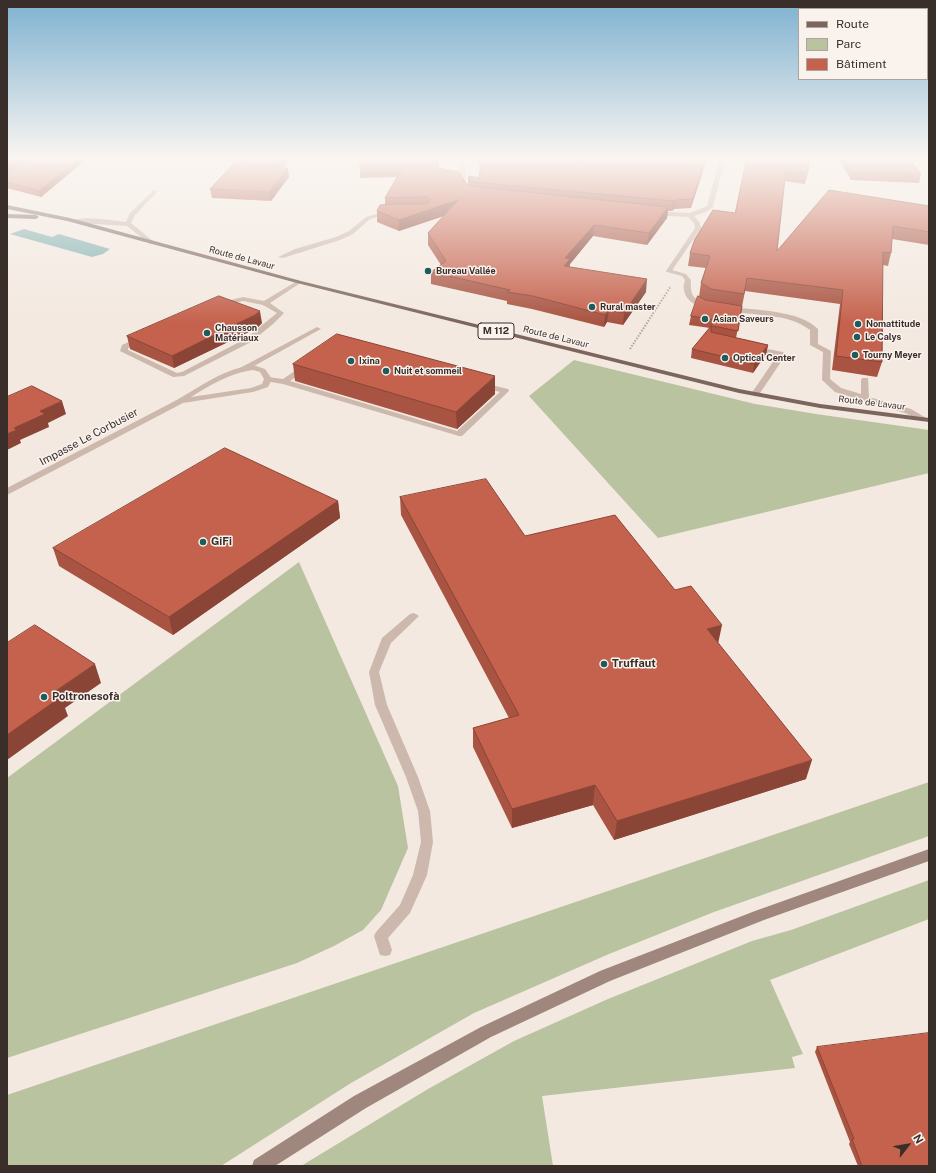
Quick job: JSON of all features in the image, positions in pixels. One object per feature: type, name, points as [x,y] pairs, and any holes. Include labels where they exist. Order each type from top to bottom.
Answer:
[{"type":"main road","name":"Route de Lavaur","points":[[36,213],[76,221],[299,282],[755,394],[820,406],[927,420]]},
{"type":"main road","name":"Route de Lavaur","points":[[7,216],[68,219]]},
{"type":"street","points":[[128,224],[133,213]]},
{"type":"street","points":[[281,257],[294,251],[345,235],[355,230],[364,221],[371,217],[390,213]]},
{"type":"street","points":[[648,213],[690,215],[699,213]]},
{"type":"street","points":[[690,215],[697,223],[698,228],[669,271],[684,275],[688,280],[687,291],[692,300],[718,307],[797,319],[809,323],[814,329],[814,345],[827,351],[826,380],[838,390],[908,411],[927,420]]},
{"type":"street","points":[[76,221],[89,220],[128,224],[152,243]]},
{"type":"street","points":[[265,303],[282,313],[270,325],[230,350],[184,374],[176,375],[124,351],[125,347],[220,304],[243,300],[265,303],[299,282]]},
{"type":"street","points":[[242,368],[317,329]]},
{"type":"street","points":[[750,346],[772,351],[780,354],[781,356],[755,394]]},
{"type":"street","points":[[284,382],[314,362]]},
{"type":"street","name":"Impasse Le Corbusier","points":[[7,492],[180,401],[200,388],[227,374],[242,368],[262,369],[267,374],[268,380],[265,385],[253,390],[180,401]]},
{"type":"street","points":[[268,380],[284,382],[460,434],[505,391],[475,382]]},
{"type":"street","points":[[865,380],[865,398]]},
{"type":"street","points":[[385,950],[381,936],[405,908],[420,875],[427,842],[424,811],[412,777],[381,705],[374,672],[386,641],[414,616]]},
{"type":"street","points":[[260,1166],[360,1102],[486,1032],[591,983],[760,915],[929,855]]},
{"type":"path","points":[[625,363],[627,353],[673,282],[669,271]]},
{"type":"green space","points":[[574,360],[755,404],[929,430],[929,473],[658,538],[529,396]]},
{"type":"green space","points":[[299,562],[398,786],[408,848],[381,910],[363,930],[334,946],[297,963],[7,1058],[7,778]]},
{"type":"green space","points":[[929,782],[929,836],[714,912],[609,954],[474,1013],[351,1083],[221,1166],[7,1166],[7,1095]]},
{"type":"green space","points":[[929,880],[929,919],[770,980],[803,1054],[792,1057],[795,1068],[542,1096],[553,1166],[301,1166],[428,1089],[514,1041],[608,999],[752,941],[791,930]]},
{"type":"water","points":[[24,229],[52,237],[59,234],[110,249],[103,254],[92,257],[10,234]]},
{"type":"building","points":[[381,213],[420,213],[399,220]]},
{"type":"building","points":[[446,213],[664,213],[649,233],[594,225],[565,258],[570,259],[564,266],[647,279],[624,313],[609,310],[605,315],[533,296],[507,292],[510,290],[431,272],[446,261],[428,233]]},
{"type":"building","points":[[711,213],[781,213],[777,251],[810,213],[929,213],[929,232],[893,226],[891,253],[883,252],[882,362],[836,356],[843,290],[747,278],[744,294],[711,289],[701,283],[710,256],[690,253],[695,239]]},
{"type":"building","points":[[219,296],[260,311],[255,315],[172,356],[127,336]]},
{"type":"building","points":[[698,296],[705,300],[742,306],[738,331],[713,326],[711,327],[711,332],[768,345],[754,364],[692,349],[716,320],[691,316]]},
{"type":"building","points":[[337,334],[495,376],[456,412],[293,364]]},
{"type":"building","points":[[32,386],[62,401],[40,411],[45,414],[14,428],[17,430],[7,434],[7,397]]},
{"type":"building","name":"GiFi","points":[[225,448],[338,501],[169,617],[53,548]]},
{"type":"building","points":[[486,479],[525,536],[615,515],[675,590],[691,586],[722,625],[707,629],[812,760],[617,821],[595,785],[512,809],[473,728],[519,715],[400,497]]},
{"type":"building","name":"Poltronesofà","points":[[35,625],[95,664],[54,692],[61,697],[7,735],[7,643]]},
{"type":"building","points":[[929,1033],[929,1166],[862,1166],[852,1139],[854,1139],[817,1047]]},
{"type":"place","name":"Bureau Vallée","points":[[428,271]]},
{"type":"place","name":"Rural master","points":[[592,307]]},
{"type":"place","name":"Asian Saveurs","points":[[705,319]]},
{"type":"place","name":"Nomattitude","points":[[858,324]]},
{"type":"place","name":"Chausson Matériaux","points":[[207,333]]},
{"type":"place","name":"Le Calys","points":[[857,337]]},
{"type":"place","name":"Tourny Meyer","points":[[855,355]]},
{"type":"place","name":"Optical Center","points":[[725,358]]},
{"type":"place","name":"Ixina","points":[[351,361]]},
{"type":"place","name":"Nuit et sommeil","points":[[386,371]]},
{"type":"place","name":"GiFi","points":[[203,542]]},
{"type":"place","name":"Truffaut","points":[[604,664]]},
{"type":"place","name":"Poltronesofà","points":[[44,697]]}]
